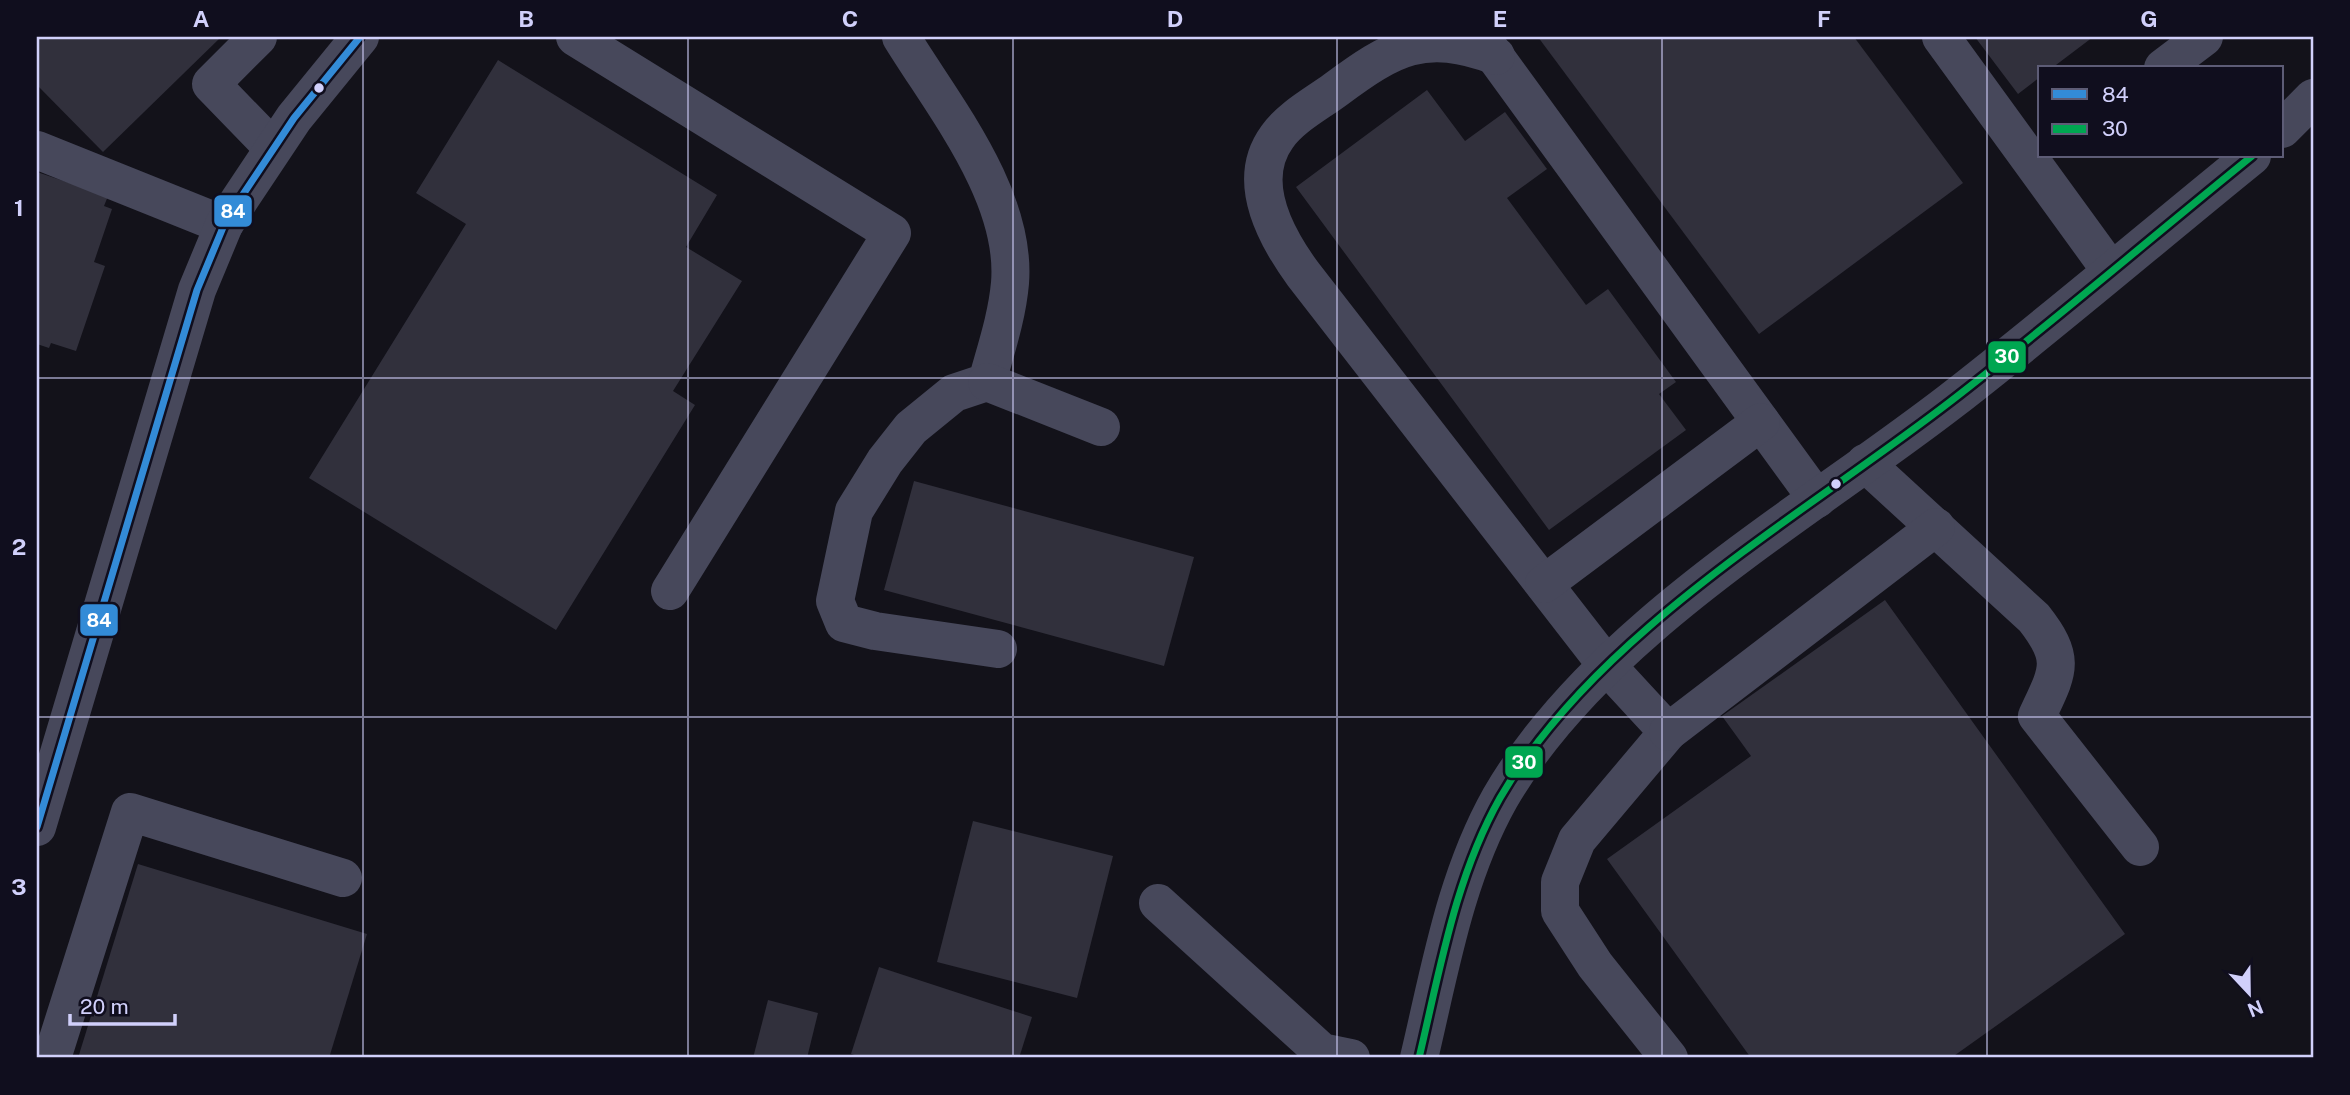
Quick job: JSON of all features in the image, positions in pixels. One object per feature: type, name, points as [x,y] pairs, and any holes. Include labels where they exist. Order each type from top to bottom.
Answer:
[{"type":"street","points":[[258,37],[211,84],[273,148]]},
{"type":"street","points":[[37,827],[42,789],[197,290],[224,225],[273,148],[360,37]]},
{"type":"street","points":[[575,37],[892,233],[670,591]]},
{"type":"street","points":[[901,37],[981,164],[997,205],[1010,280],[1006,314],[987,382]]},
{"type":"street","points":[[1941,37],[2038,157]]},
{"type":"street","points":[[2166,66],[2204,37]]},
{"type":"street","points":[[1668,732],[1608,667],[1288,254],[1267,208],[1264,191],[1268,157],[1276,138],[1291,122],[1370,64],[1392,52],[1418,45],[1489,47],[1817,499]]},
{"type":"street","points":[[2284,127],[2313,98]]},
{"type":"street","points":[[37,150],[224,225]]},
{"type":"street","points":[[1419,1058],[1466,869],[1501,797],[1533,747],[1608,667],[1663,614],[1951,401],[2250,158]]},
{"type":"street","points":[[2041,161],[2111,271]]},
{"type":"street","points":[[998,649],[875,631],[844,623],[835,601],[854,512],[885,461],[911,428],[954,393],[987,382],[1101,427]]},
{"type":"street","points":[[1544,584],[1761,422]]},
{"type":"street","points":[[1865,463],[2034,618],[2054,644],[2055,677],[2037,716],[2140,847]]},
{"type":"street","points":[[1669,1058],[1595,965],[1560,911],[1560,882],[1577,840],[1668,732],[1937,527]]},
{"type":"street","points":[[52,1058],[130,812],[343,878]]},
{"type":"street","points":[[1158,903],[1322,1052],[1351,1058]]},
{"type":"building","points":[[37,37],[221,37],[103,152],[37,85]]},
{"type":"building","points":[[1538,37],[1854,37],[1963,183],[1759,334]]},
{"type":"building","points":[[1975,37],[2093,37],[2055,66],[2038,66],[2038,79],[2018,94]]},
{"type":"building","points":[[498,60],[717,195],[686,247],[742,281],[673,391],[695,405],[556,630],[309,478],[466,224],[416,193]]},
{"type":"building","points":[[1427,90],[1465,141],[1505,112],[1547,169],[1507,198],[1586,305],[1608,289],[1676,382],[1659,394],[1686,430],[1549,530],[1296,187]]},
{"type":"building","points":[[37,172],[108,196],[104,206],[112,209],[94,262],[105,266],[76,351],[51,343],[49,348],[37,344]]},
{"type":"building","points":[[914,481],[1194,557],[1164,666],[884,590]]},
{"type":"building","points":[[1885,600],[2125,934],[1951,1058],[1751,1058],[1607,859],[1751,756],[1722,716]]},
{"type":"building","points":[[973,821],[1113,856],[1077,998],[937,962]]},
{"type":"building","points":[[138,864],[367,934],[329,1058],[78,1058]]},
{"type":"building","points":[[879,967],[1032,1017],[1019,1058],[865,1058],[851,1054]]},
{"type":"building","points":[[768,1000],[818,1013],[807,1058],[753,1058]]},
{"type":"transit line","name":"84","points":[[37,827],[197,290],[224,225],[240,199],[294,118],[360,37]]},
{"type":"transit line","name":"30","points":[[1419,1058],[1450,925],[1484,829],[1500,798],[1541,738],[1590,682],[1706,580],[1951,401],[2250,158]]}]
